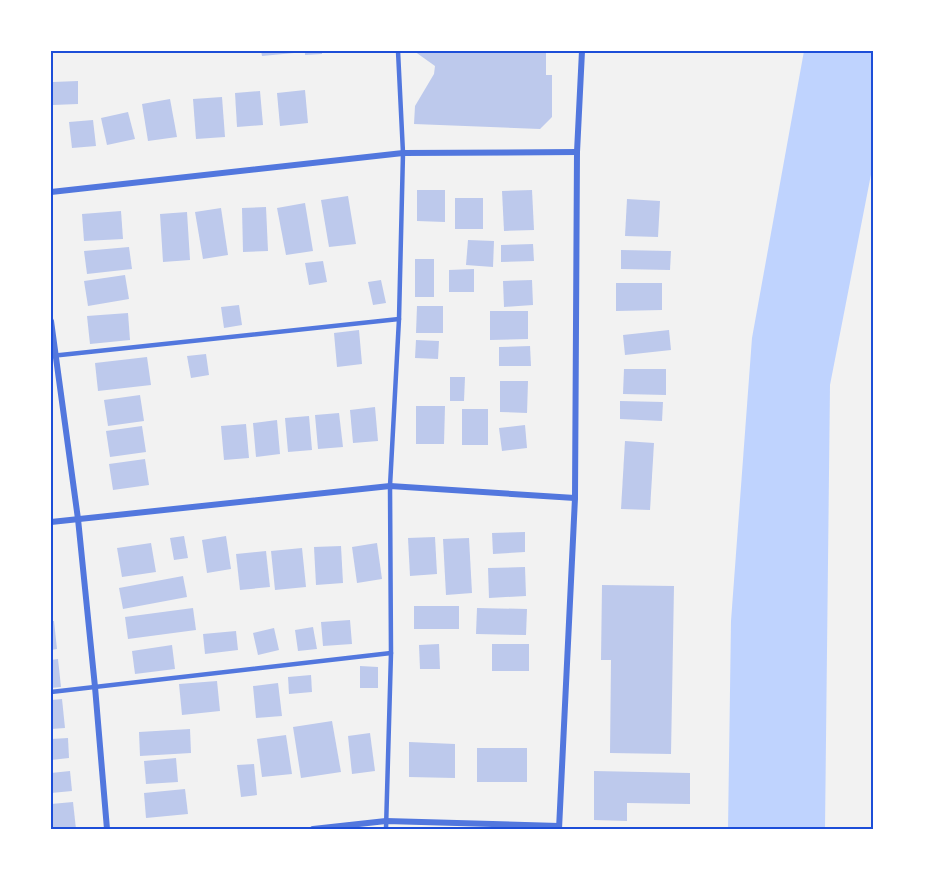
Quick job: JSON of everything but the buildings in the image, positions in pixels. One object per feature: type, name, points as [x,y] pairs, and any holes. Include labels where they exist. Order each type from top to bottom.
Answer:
[{"type":"street","points":[[313,829],[386,821],[559,828],[575,498],[577,152],[582,51]]},
{"type":"street","points":[[51,192],[403,153],[577,152]]},
{"type":"street","points":[[51,321],[53,356],[78,519],[107,829]]},
{"type":"street","points":[[51,522],[390,486],[575,498]]},
{"type":"lane","points":[[386,829],[391,652],[390,486],[399,319],[403,153],[398,51]]},
{"type":"lane","points":[[53,356],[399,319]]},
{"type":"lane","points":[[51,692],[391,652]]},
{"type":"water","points":[[804,51],[874,51],[874,159],[830,385],[825,829],[728,829],[731,621],[752,338]]}]
